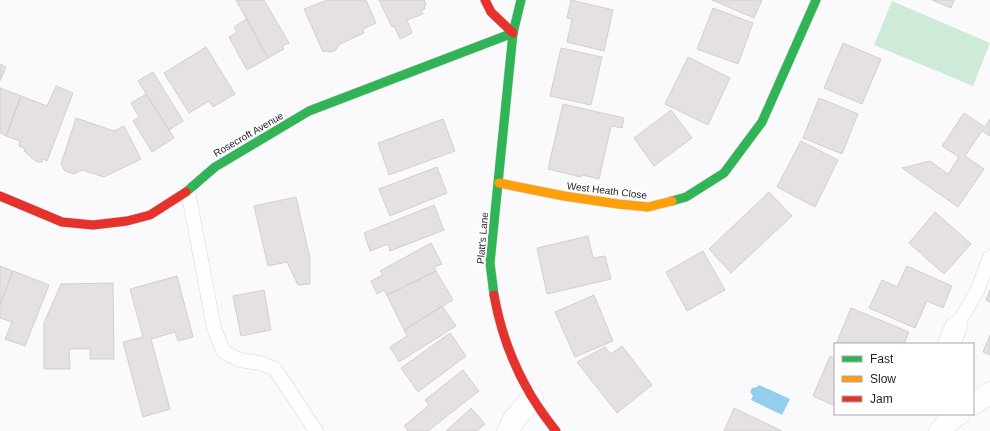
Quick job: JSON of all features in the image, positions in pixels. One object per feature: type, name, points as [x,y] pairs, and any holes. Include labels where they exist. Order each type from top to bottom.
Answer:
[{"type":"street","points":[[485,0],[491,12],[513,33]]},
{"type":"street","name":"Platt's Lane","points":[[521,0],[513,33],[490,263],[490,276],[500,319],[516,368],[532,398],[550,425],[556,431]]},
{"type":"street","name":"West Heath Close","points":[[499,183],[564,196],[648,207],[686,197],[724,173],[762,122],[816,0]]},
{"type":"street","name":"Rosecroft Avenue","points":[[0,196],[62,222],[93,225],[127,222],[150,214],[188,191],[215,167],[309,111],[513,33]]},
{"type":"street","points":[[974,403],[990,393]]},
{"type":"street","points":[[508,431],[513,420],[532,398]]},
{"type":"lane","points":[[188,191],[214,328],[223,351],[239,360],[260,363],[275,370],[316,431]]},
{"type":"lane","points":[[952,336],[977,291],[990,257]]},
{"type":"green space","points":[[892,1],[990,43],[973,86],[874,45]]},
{"type":"water","points":[[759,385],[790,399],[782,415],[751,400],[753,396],[750,392],[752,388]]},
{"type":"building","points":[[236,0],[264,0],[289,43],[282,46],[284,49],[268,58]]},
{"type":"building","points":[[327,0],[366,0],[376,23],[363,29],[364,33],[340,44],[336,50],[323,52],[304,9]]},
{"type":"building","points":[[379,0],[424,0],[426,5],[424,7],[425,9],[421,10],[423,14],[407,20],[412,33],[400,39],[394,26],[392,27]]},
{"type":"building","points":[[571,0],[613,10],[604,51],[567,42],[572,19],[567,18]]},
{"type":"building","points":[[712,0],[762,0],[754,18]]},
{"type":"building","points":[[932,0],[954,0],[951,8]]},
{"type":"building","points":[[713,8],[753,23],[738,64],[697,49]]},
{"type":"building","points":[[247,19],[268,58],[247,70],[229,37],[237,32],[234,27]]},
{"type":"building","points":[[843,43],[881,59],[862,104],[824,88]]},
{"type":"building","points":[[206,47],[235,94],[213,107],[209,101],[189,113],[164,73]]},
{"type":"building","points":[[561,48],[602,57],[591,105],[550,96]]},
{"type":"building","points":[[688,57],[730,78],[708,125],[665,104]]},
{"type":"building","points":[[0,64],[6,67],[0,81]]},
{"type":"building","points":[[153,72],[183,121],[169,130],[138,81]]},
{"type":"building","points":[[56,86],[73,93],[47,161],[43,159],[42,162],[37,162],[25,152],[24,148],[19,146],[20,141],[6,136],[21,96],[47,106]]},
{"type":"building","points":[[0,88],[21,96],[6,136],[0,133]]},
{"type":"building","points":[[146,94],[174,138],[152,152],[133,121],[139,117],[131,103]]},
{"type":"building","points":[[819,98],[858,114],[842,154],[803,138]]},
{"type":"building","points":[[563,104],[624,118],[622,128],[611,126],[599,179],[582,175],[581,177],[548,169]]},
{"type":"building","points":[[671,110],[692,138],[654,166],[634,138]]},
{"type":"building","points":[[964,113],[985,127],[990,119],[990,136],[982,131],[965,156],[984,169],[958,207],[902,168],[930,161],[948,174],[959,157],[942,146]]},
{"type":"building","points":[[76,118],[114,131],[124,126],[141,159],[104,177],[82,170],[74,174],[65,171],[61,164]]},
{"type":"building","points":[[443,119],[455,151],[389,175],[378,143]]},
{"type":"building","points":[[801,141],[838,160],[815,207],[777,187]]},
{"type":"building","points":[[437,167],[447,193],[390,216],[379,189]]},
{"type":"building","points":[[769,192],[792,216],[731,273],[709,249]]},
{"type":"building","points":[[296,197],[310,258],[310,284],[298,285],[287,262],[268,266],[254,206]]},
{"type":"building","points":[[434,205],[444,230],[390,251],[388,244],[370,251],[364,233]]},
{"type":"building","points":[[935,212],[971,244],[944,274],[909,243]]},
{"type":"building","points":[[588,236],[593,258],[605,256],[611,279],[547,294],[537,248]]},
{"type":"building","points":[[431,243],[442,264],[434,267],[436,271],[387,295],[384,290],[377,294],[371,281],[383,275],[380,271]]},
{"type":"building","points":[[703,251],[725,290],[687,311],[666,272]]},
{"type":"building","points":[[0,266],[13,271],[0,305]]},
{"type":"building","points":[[907,266],[952,286],[943,308],[927,301],[915,328],[869,308],[882,280],[897,287]]},
{"type":"building","points":[[13,271],[49,285],[25,346],[5,339],[12,322],[0,318],[0,305]]},
{"type":"building","points":[[436,271],[453,300],[404,330],[387,295]]},
{"type":"building","points":[[177,276],[193,337],[178,341],[175,332],[151,339],[170,409],[143,417],[123,342],[143,337],[130,289]]},
{"type":"building","points":[[113,283],[114,359],[90,359],[90,349],[69,349],[70,369],[44,369],[44,323],[61,284]]},
{"type":"building","points":[[264,290],[271,330],[241,336],[233,296]]},
{"type":"building","points":[[990,290],[990,302],[986,300]]},
{"type":"building","points":[[594,295],[613,341],[575,357],[555,312]]},
{"type":"building","points":[[442,306],[456,326],[399,362],[390,347],[407,336],[404,330]]},
{"type":"building","points":[[851,308],[909,332],[904,343],[836,343]]},
{"type":"building","points":[[450,333],[466,356],[418,392],[401,368]]},
{"type":"building","points":[[990,335],[990,355],[983,352]]},
{"type":"building","points":[[622,346],[652,385],[617,413],[577,362],[605,347],[611,354]]},
{"type":"building","points":[[830,356],[834,358],[834,406],[813,396]]},
{"type":"building","points":[[463,370],[479,391],[428,431],[408,431],[404,426],[429,405],[425,400]]},
{"type":"building","points":[[471,408],[485,424],[477,431],[446,431]]},
{"type":"building","points":[[734,408],[782,431],[724,431]]},
{"type":"traffic: fast","points":[[494,295],[490,263],[513,33],[521,0]]},
{"type":"traffic: fast","points":[[672,201],[686,197],[724,173],[762,122],[816,0]]},
{"type":"traffic: fast","points":[[186,192],[215,167],[309,111],[513,33]]},
{"type":"traffic: slow","points":[[499,183],[564,196],[618,204],[648,207],[672,201]]},
{"type":"traffic: jam","points":[[485,0],[491,12],[513,33]]},
{"type":"traffic: jam","points":[[0,196],[62,222],[93,225],[127,221],[150,215],[186,192]]},
{"type":"traffic: jam","points":[[494,295],[503,332],[516,367],[534,400],[556,431]]}]
